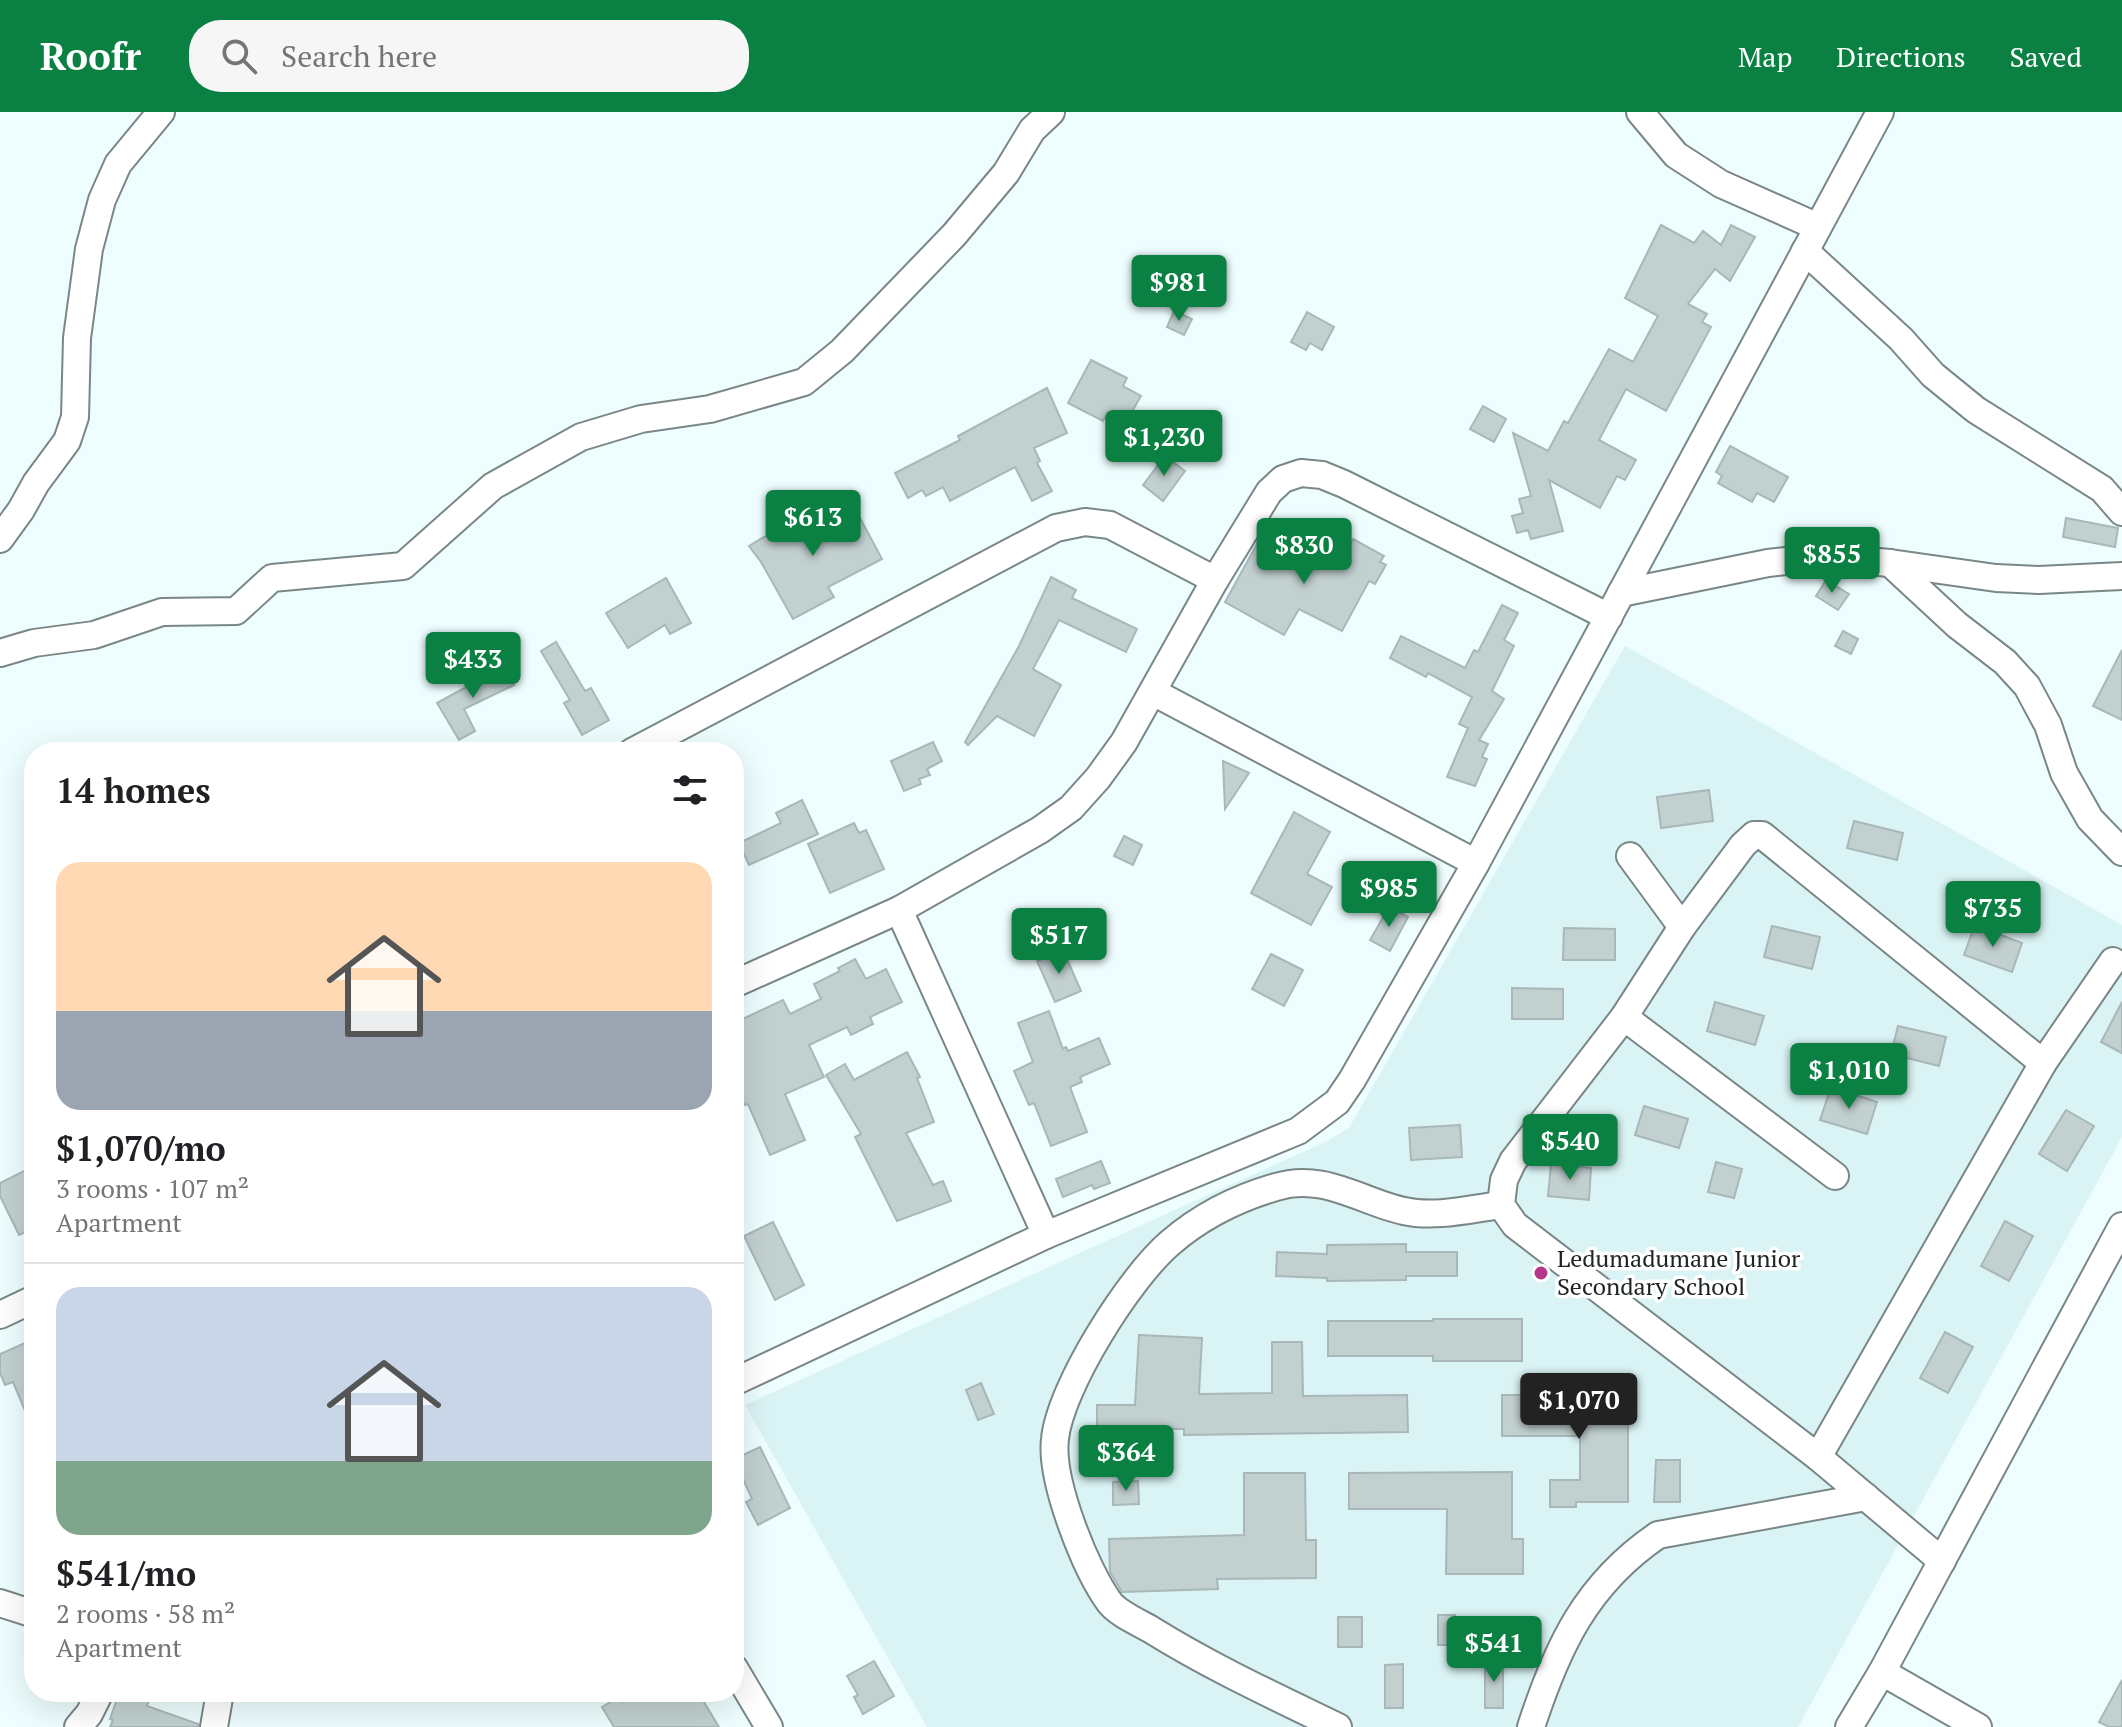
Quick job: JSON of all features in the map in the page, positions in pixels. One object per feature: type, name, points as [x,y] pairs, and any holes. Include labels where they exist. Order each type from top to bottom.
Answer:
[{"type":"street","points":[[0,539],[67,441],[75,417],[77,338],[89,249],[102,200],[118,164],[161,112]]},
{"type":"street","points":[[0,653],[34,643],[94,635],[162,612],[236,611],[272,578],[403,566],[493,486],[581,437],[641,419],[710,409],[804,382],[842,351],[954,235],[1006,173],[1032,130],[1051,112]]},
{"type":"street","points":[[1640,112],[1676,155],[1721,184],[1818,227]]},
{"type":"street","points":[[744,1377],[1046,1235],[1298,1131],[1337,1102],[1476,863],[1880,112]]},
{"type":"street","points":[[1805,251],[1901,339],[1933,375],[1976,410],[2102,489],[2122,512]]},
{"type":"street","points":[[744,980],[899,910],[1040,830],[1071,808],[1124,742],[1215,580],[1269,492],[1283,479],[1301,473],[1322,475],[1609,617]]},
{"type":"street","points":[[651,742],[1056,528],[1085,522],[1110,525],[1215,580]]},
{"type":"street","points":[[1621,593],[1782,561],[1823,557],[1996,578],[2039,580],[2122,576]]},
{"type":"street","points":[[1890,563],[1957,625],[2005,662],[2027,686],[2048,725],[2064,773],[2090,819],[2122,852]]},
{"type":"street","points":[[1153,692],[1476,863]]},
{"type":"street","points":[[1942,1561],[1818,1457],[1515,1225],[1501,1205],[1504,1180],[1513,1161],[1624,1017],[1682,927],[1754,835],[1762,835],[2043,1063]]},
{"type":"street","points":[[1630,856],[1682,927]]},
{"type":"street","points":[[899,910],[1046,1235]]},
{"type":"street","points":[[1818,1457],[2043,1063],[2113,961]]},
{"type":"street","points":[[1624,1017],[1835,1176]]},
{"type":"street","points":[[1338,1727],[1204,1662],[1112,1606],[1089,1566],[1060,1490],[1054,1440],[1063,1408],[1090,1349],[1128,1292],[1169,1244],[1217,1210],[1279,1185],[1313,1183],[1362,1195],[1404,1211],[1435,1214],[1501,1205]]},
{"type":"street","points":[[1849,1727],[1882,1672],[2122,1226]]},
{"type":"street","points":[[0,1315],[24,1304]]},
{"type":"street","points":[[1531,1727],[1551,1667],[1569,1632],[1594,1594],[1646,1543],[1658,1535],[1688,1528],[1866,1497]]},
{"type":"street","points":[[0,1603],[24,1611]]},
{"type":"street","points":[[1882,1672],[1978,1727]]},
{"type":"street","points":[[744,1685],[769,1727]]},
{"type":"street","points":[[78,1727],[95,1702]]},
{"type":"street","points":[[214,1727],[218,1702]]},
{"type":"shaded area","name":"Ledumadumane Junior Secondary School","points":[[1625,646],[2122,925],[2122,1137],[1798,1727],[927,1727],[745,1405],[1327,1141],[1349,1128]]},
{"type":"building","points":[[1661,225],[1694,243],[1703,231],[1721,245],[1731,225],[1755,237],[1730,281],[1715,269],[1688,304],[1707,314],[1702,322],[1711,327],[1666,411],[1626,389],[1599,440],[1636,460],[1625,480],[1617,476],[1600,508],[1549,480],[1563,531],[1531,539],[1528,530],[1517,533],[1512,516],[1523,513],[1519,499],[1531,496],[1513,433],[1548,451],[1564,421],[1568,423],[1609,349],[1633,362],[1658,316],[1625,298]]},
{"type":"building","points":[[1174,311],[1192,319],[1184,335],[1167,327]]},
{"type":"building","points":[[1307,312],[1334,327],[1322,350],[1310,343],[1306,350],[1291,342]]},
{"type":"building","points":[[1091,360],[1127,378],[1123,386],[1141,396],[1126,422],[1108,412],[1103,421],[1068,403]]},
{"type":"building","points":[[1047,388],[1067,433],[1034,448],[1040,461],[1037,463],[1052,491],[1032,501],[1015,467],[950,501],[943,487],[926,496],[922,490],[908,498],[895,473],[960,440],[958,436]]},
{"type":"building","points":[[1483,406],[1506,419],[1494,442],[1470,429]]},
{"type":"building","points":[[1730,446],[1788,477],[1774,502],[1757,493],[1752,502],[1718,483],[1722,476],[1716,472]]},
{"type":"building","points":[[1165,456],[1185,471],[1163,501],[1143,485]]},
{"type":"building","points":[[807,507],[819,535],[858,514],[882,559],[828,587],[834,597],[793,619],[749,546],[779,528],[775,520]]},
{"type":"building","points":[[2066,518],[2118,528],[2115,547],[2063,537]]},
{"type":"building","points":[[1353,539],[1384,556],[1380,562],[1386,565],[1375,584],[1369,581],[1342,631],[1299,609],[1284,635],[1225,602],[1258,542],[1301,566],[1309,551],[1338,567]]},
{"type":"building","points":[[1051,577],[1076,590],[1072,598],[1137,629],[1126,652],[1059,620],[1033,669],[1061,685],[1034,736],[997,716],[968,745],[965,742],[1019,646]]},
{"type":"building","points":[[666,578],[691,623],[670,634],[665,625],[628,648],[606,613]]},
{"type":"building","points":[[1826,580],[1849,594],[1838,610],[1816,596]]},
{"type":"building","points":[[1502,605],[1518,613],[1504,640],[1514,646],[1492,691],[1504,699],[1479,740],[1488,744],[1482,757],[1487,759],[1475,786],[1447,777],[1468,728],[1459,724],[1472,697],[1428,673],[1426,677],[1390,658],[1401,636],[1465,668],[1474,650],[1478,652]]},
{"type":"building","points":[[1843,631],[1858,639],[1851,654],[1835,646]]},
{"type":"building","points":[[556,642],[585,691],[591,688],[609,720],[582,735],[564,703],[570,700],[541,651]]},
{"type":"building","points":[[2122,650],[2122,720],[2093,706]]},
{"type":"building","points":[[505,666],[514,685],[464,709],[475,731],[459,740],[437,703]]},
{"type":"building","points":[[933,742],[942,761],[927,769],[930,775],[919,779],[921,784],[904,791],[891,761]]},
{"type":"building","points":[[1223,761],[1249,773],[1225,809]]},
{"type":"building","points":[[1709,790],[1713,821],[1661,828],[1657,797]]},
{"type":"building","points":[[802,800],[818,834],[749,865],[744,854],[744,841],[781,823],[776,813]]},
{"type":"building","points":[[1294,812],[1330,832],[1307,874],[1332,887],[1311,925],[1251,893]]},
{"type":"building","points":[[1854,821],[1903,833],[1897,860],[1847,848]]},
{"type":"building","points":[[854,823],[859,833],[866,830],[884,869],[830,893],[808,844]]},
{"type":"building","points":[[1124,836],[1142,845],[1133,865],[1114,856]]},
{"type":"building","points":[[1389,907],[1408,917],[1390,951],[1370,940]]},
{"type":"building","points":[[1975,925],[2022,943],[2012,972],[1964,955]]},
{"type":"building","points":[[1772,926],[1820,937],[1812,969],[1764,957]]},
{"type":"building","points":[[1564,928],[1615,929],[1615,960],[1563,960]]},
{"type":"building","points":[[1063,950],[1081,991],[1055,1002],[1037,961]]},
{"type":"building","points":[[1271,954],[1303,970],[1284,1006],[1252,989]]},
{"type":"building","points":[[855,959],[866,979],[886,969],[902,1002],[870,1017],[873,1024],[851,1035],[847,1027],[809,1045],[824,1077],[785,1094],[805,1140],[770,1155],[748,1104],[744,1103],[744,1018],[783,1000],[790,1014],[821,999],[814,984],[840,971],[838,968]]},
{"type":"building","points":[[1512,988],[1563,989],[1563,1019],[1512,1019]]},
{"type":"building","points":[[1715,1002],[1764,1016],[1755,1045],[1707,1031]]},
{"type":"building","points":[[2122,1002],[2122,1053],[2101,1042]]},
{"type":"building","points":[[1049,1011],[1063,1049],[1066,1047],[1068,1051],[1099,1038],[1110,1064],[1080,1077],[1082,1082],[1070,1087],[1087,1132],[1051,1146],[1034,1103],[1029,1105],[1014,1071],[1033,1062],[1018,1023]]},
{"type":"building","points":[[1898,1026],[1946,1037],[1939,1066],[1891,1054]]},
{"type":"building","points":[[907,1052],[920,1077],[917,1078],[934,1122],[906,1133],[933,1185],[943,1181],[951,1201],[897,1221],[855,1137],[861,1134],[826,1075],[845,1064],[854,1080]]},
{"type":"building","points":[[1831,1087],[1877,1102],[1867,1134],[1820,1120]]},
{"type":"building","points":[[1644,1106],[1688,1119],[1679,1148],[1635,1135]]},
{"type":"building","points":[[2066,1110],[2094,1126],[2067,1171],[2039,1154]]},
{"type":"building","points":[[1460,1125],[1462,1157],[1411,1160],[1409,1128]]},
{"type":"building","points":[[1101,1161],[1110,1183],[1094,1189],[1092,1185],[1063,1197],[1056,1179]]},
{"type":"building","points":[[1716,1162],[1742,1169],[1734,1198],[1708,1192]]},
{"type":"building","points":[[1551,1164],[1591,1168],[1589,1200],[1548,1196]]},
{"type":"building","points":[[24,1171],[24,1233],[19,1235],[0,1196],[0,1183]]},
{"type":"building","points":[[2005,1221],[2033,1236],[2009,1281],[1981,1266]]},
{"type":"building","points":[[773,1222],[804,1285],[775,1300],[744,1236]]},
{"type":"building","points":[[1406,1244],[1406,1252],[1457,1252],[1457,1276],[1327,1281],[1327,1278],[1276,1276],[1277,1252],[1327,1254],[1327,1245]]},
{"type":"building","points":[[1522,1319],[1522,1361],[1433,1361],[1433,1356],[1328,1356],[1328,1321]]},
{"type":"building","points":[[1945,1332],[1973,1347],[1948,1393],[1920,1378]]},
{"type":"building","points":[[1139,1335],[1202,1338],[1199,1394],[1272,1393],[1272,1342],[1302,1342],[1303,1396],[1407,1395],[1408,1432],[1184,1435],[1184,1429],[1097,1429],[1097,1405],[1135,1405]]},
{"type":"building","points":[[24,1343],[24,1408],[13,1382],[5,1385],[0,1373],[0,1354]]},
{"type":"building","points":[[981,1383],[994,1414],[978,1420],[966,1390]]},
{"type":"building","points":[[1502,1395],[1628,1395],[1628,1502],[1576,1502],[1576,1507],[1550,1507],[1550,1480],[1580,1480],[1580,1436],[1502,1436]]},
{"type":"building","points":[[760,1447],[790,1508],[758,1525],[746,1502],[752,1499],[744,1481],[744,1454]]},
{"type":"building","points":[[1656,1460],[1680,1460],[1680,1502],[1654,1502]]},
{"type":"building","points":[[1512,1472],[1512,1539],[1523,1539],[1523,1574],[1446,1574],[1447,1509],[1349,1509],[1349,1473]]},
{"type":"building","points":[[1244,1473],[1305,1473],[1306,1540],[1316,1540],[1316,1578],[1217,1579],[1218,1589],[1122,1592],[1110,1572],[1109,1539],[1244,1535]]},
{"type":"building","points":[[1138,1481],[1139,1504],[1113,1505],[1113,1482]]},
{"type":"building","points":[[1438,1615],[1455,1615],[1455,1645],[1438,1645]]},
{"type":"building","points":[[1338,1617],[1362,1617],[1362,1647],[1338,1647]]},
{"type":"building","points":[[874,1661],[894,1696],[863,1714],[854,1697],[858,1695],[847,1676]]},
{"type":"building","points":[[1485,1661],[1503,1661],[1503,1708],[1485,1708]]},
{"type":"building","points":[[1403,1664],[1403,1708],[1385,1708],[1385,1665]]},
{"type":"building","points":[[2122,1680],[2122,1727],[2109,1727],[2099,1722]]},
{"type":"building","points":[[116,1702],[148,1702],[147,1706],[198,1724],[198,1727],[110,1727],[113,1720],[110,1719]]},
{"type":"building","points":[[610,1702],[704,1702],[719,1727],[614,1727],[602,1707]]},
{"type":"place","name":"Ledumadumane Junior Secondary School","points":[[1541,1273]]}]
